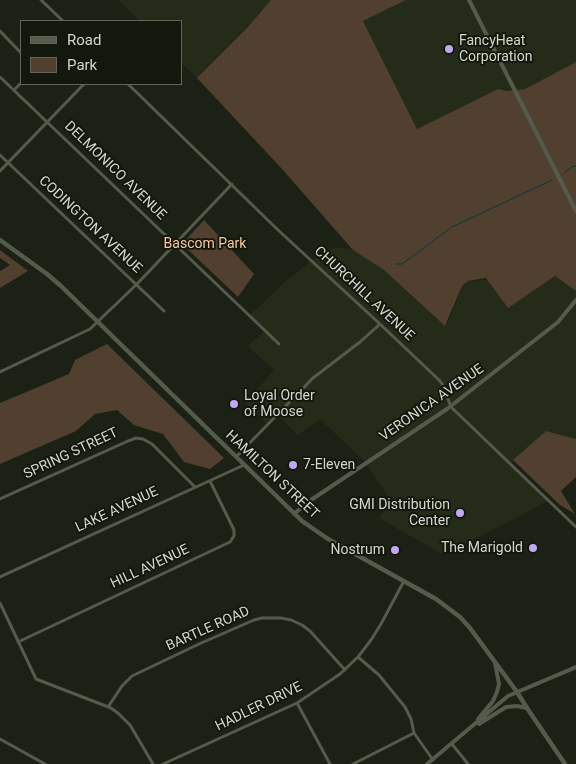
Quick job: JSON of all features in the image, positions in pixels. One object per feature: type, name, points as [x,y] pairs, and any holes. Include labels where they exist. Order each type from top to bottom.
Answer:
[{"type":"main road","name":"HAMILTON STREET","points":[[0,240],[47,274],[294,514],[318,533],[404,580],[436,599],[460,617],[495,661],[566,764]]},
{"type":"street","points":[[41,0],[61,20]]},
{"type":"street","points":[[469,0],[576,212]]},
{"type":"street","points":[[0,31],[20,52]]},
{"type":"street","name":"DELMONICO AVENUE","points":[[0,77],[280,344]]},
{"type":"street","points":[[14,90],[20,84]]},
{"type":"street","points":[[0,171],[83,85]]},
{"type":"street","name":"CHURCHILL AVENUE","points":[[129,85],[285,236],[439,380],[443,385],[450,406],[576,527]]},
{"type":"street","name":"CODINGTON AVENUE","points":[[0,155],[164,311]]},
{"type":"street","points":[[0,372],[82,334],[98,322],[232,184]]},
{"type":"street","name":"VERONICA AVENUE","points":[[294,514],[308,502],[450,406],[558,322],[576,300]]},
{"type":"street","points":[[236,457],[313,378],[380,324]]},
{"type":"street","name":"SPRING STREET","points":[[0,499],[136,438],[144,439],[152,444],[195,487]]},
{"type":"street","name":"LAKE AVENUE","points":[[0,577],[244,465]]},
{"type":"street","name":"HILL AVENUE","points":[[18,642],[230,542],[234,536],[234,530],[210,481]]},
{"type":"street","name":"HADLER DRIVE","points":[[163,764],[297,704],[326,685],[358,657],[381,624],[404,580]]},
{"type":"street","points":[[0,603],[36,679],[108,707],[119,714],[130,725],[153,764]]},
{"type":"street","name":"BARTLE ROAD","points":[[108,707],[122,686],[132,676],[262,618],[281,618],[302,625],[310,631],[345,670]]},
{"type":"street","points":[[358,657],[379,675],[405,707],[411,718],[414,733],[433,760]]},
{"type":"street","points":[[469,730],[498,692],[495,661]]},
{"type":"street","points":[[427,764],[501,702],[517,692],[576,667]]},
{"type":"street","points":[[297,704],[330,764]]},
{"type":"street","points":[[469,730],[506,707],[514,705],[527,708]]},
{"type":"street","points":[[353,764],[414,733]]},
{"type":"street","points":[[0,738],[45,764]]},
{"type":"street","points":[[452,744],[468,764]]},
{"type":"shaded area","points":[[118,0],[271,0],[247,28],[197,78],[182,63],[182,20],[139,20]]},
{"type":"shaded area","points":[[406,0],[576,0],[576,62],[525,89],[507,91],[498,89],[417,129],[363,21]]},
{"type":"shaded area","points":[[335,247],[353,250],[384,270],[445,326],[462,286],[468,281],[555,276],[576,291],[576,439],[546,431],[510,463],[549,500],[505,524],[442,554],[379,518],[391,501],[364,461],[320,419],[298,435],[276,413],[266,423],[245,403],[274,370],[248,346],[266,330],[249,316],[312,260]]},
{"type":"green space","points":[[271,0],[406,0],[363,21],[417,129],[498,89],[507,91],[525,89],[576,62],[576,291],[555,276],[508,308],[486,278],[468,281],[462,286],[445,326],[384,270],[353,250],[282,169],[197,78],[247,28]]},
{"type":"green space","name":"Bascom Park","points":[[204,220],[254,274],[238,297],[182,244]]},
{"type":"green space","points":[[0,250],[28,271],[0,288],[0,271],[10,265],[0,258]]},
{"type":"green space","points":[[107,344],[224,458],[210,469],[184,462],[163,434],[134,425],[117,410],[95,414],[76,431],[0,464],[0,403],[69,374],[75,360]]},
{"type":"green space","points":[[546,431],[576,439],[576,477],[561,491],[575,514],[560,505],[513,460]]},
{"type":"waterway","points":[[564,173],[576,166]]},
{"type":"waterway","points":[[395,264],[402,264],[452,227],[552,180]]},
{"type":"place","name":"FancyHeat Corporation","points":[[449,49]]},
{"type":"place","name":"Loyal Order of Moose","points":[[234,404]]},
{"type":"place","name":"7-Eleven","points":[[293,465]]},
{"type":"place","name":"GMI Distribution Center","points":[[460,513]]},
{"type":"place","name":"The Marigold","points":[[533,548]]},
{"type":"place","name":"Nostrum","points":[[395,550]]}]
